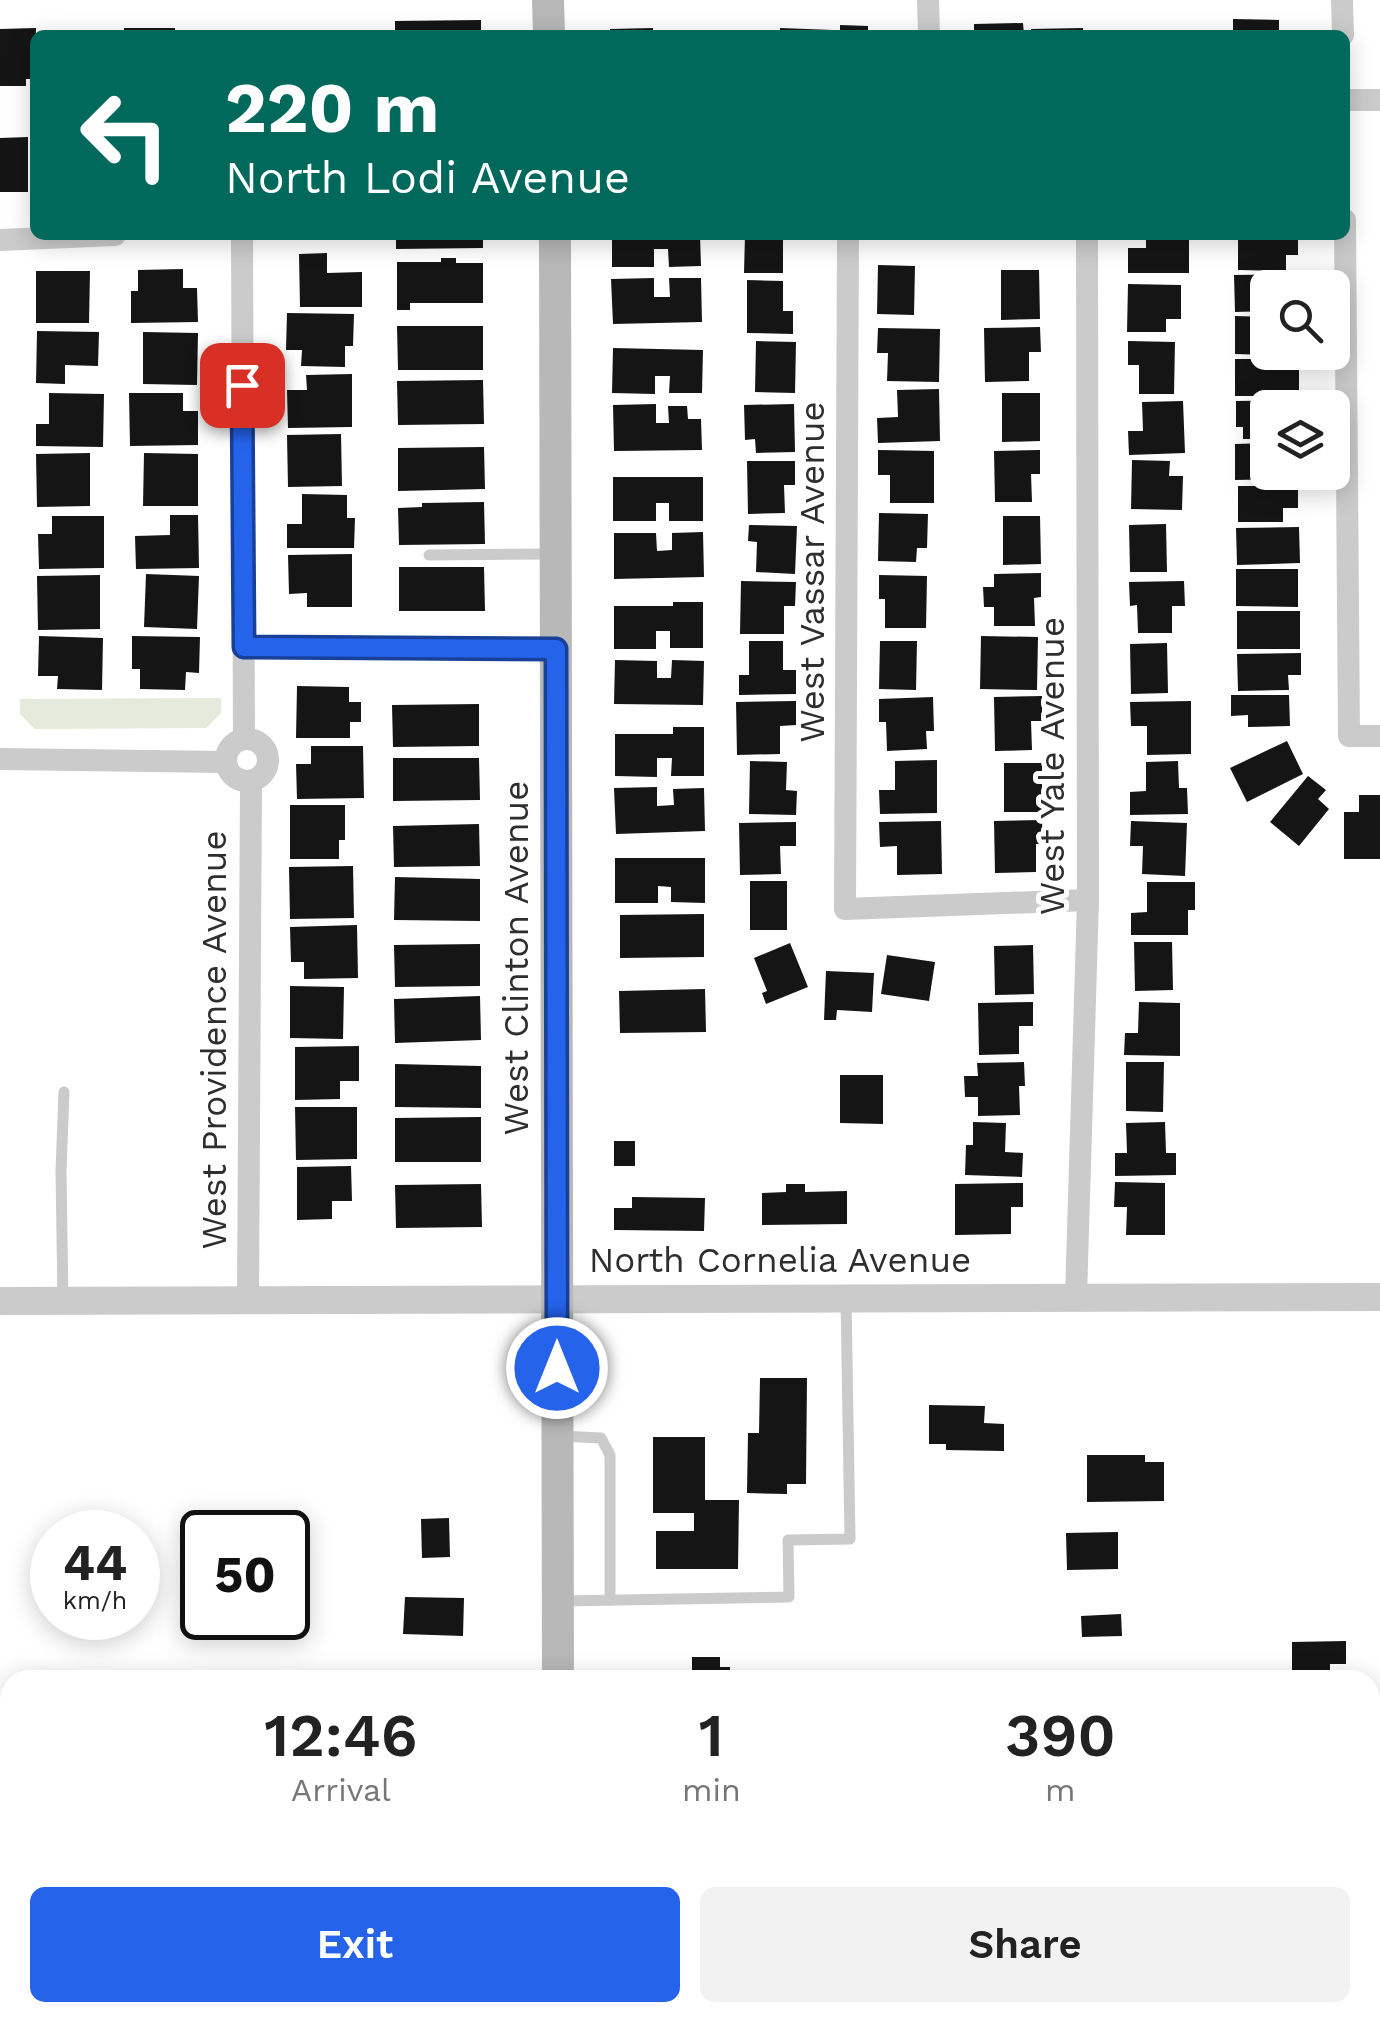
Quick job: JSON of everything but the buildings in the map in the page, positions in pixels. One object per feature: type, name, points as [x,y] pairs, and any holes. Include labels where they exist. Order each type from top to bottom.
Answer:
[{"type":"main road","points":[[548,0],[549,30]]},
{"type":"main road","name":"West Clinton Avenue","points":[[555,240],[558,1670]]},
{"type":"street","points":[[928,0],[929,30]]},
{"type":"street","points":[[1342,0],[1343,30]]},
{"type":"street","points":[[1350,100],[1380,100]]},
{"type":"street","points":[[0,240],[30,239]]},
{"type":"street","points":[[242,240],[244,738]]},
{"type":"street","name":"West Vassar Avenue","points":[[848,240],[846,909],[1088,900]]},
{"type":"street","name":"West Yale Avenue","points":[[1076,1297],[1088,900],[1087,240]]},
{"type":"street","points":[[1345,240],[1349,736],[1380,736]]},
{"type":"street","points":[[244,647],[556,649]]},
{"type":"street","points":[[244,738],[258,741],[267,753],[263,774],[250,781],[237,779],[225,762],[232,744],[244,738]]},
{"type":"street","points":[[0,760],[225,762]]},
{"type":"street","name":"West Providence Avenue","points":[[248,1300],[250,781]]},
{"type":"street","name":"North Cornelia Avenue","points":[[0,1301],[1380,1297]]},
{"type":"lane","points":[[428,555],[555,554]]},
{"type":"lane","points":[[63,1301],[64,1092]]},
{"type":"lane","points":[[558,1601],[789,1597],[788,1540],[850,1539],[846,1298]]},
{"type":"lane","points":[[557,1436],[602,1438],[610,1454],[610,1600]]},
{"type":"green space","points":[[221,698],[221,713],[206,728],[35,729],[20,714],[20,699]]},
{"type":"route","points":[[242,385],[244,647],[556,649],[557,1368]]}]
